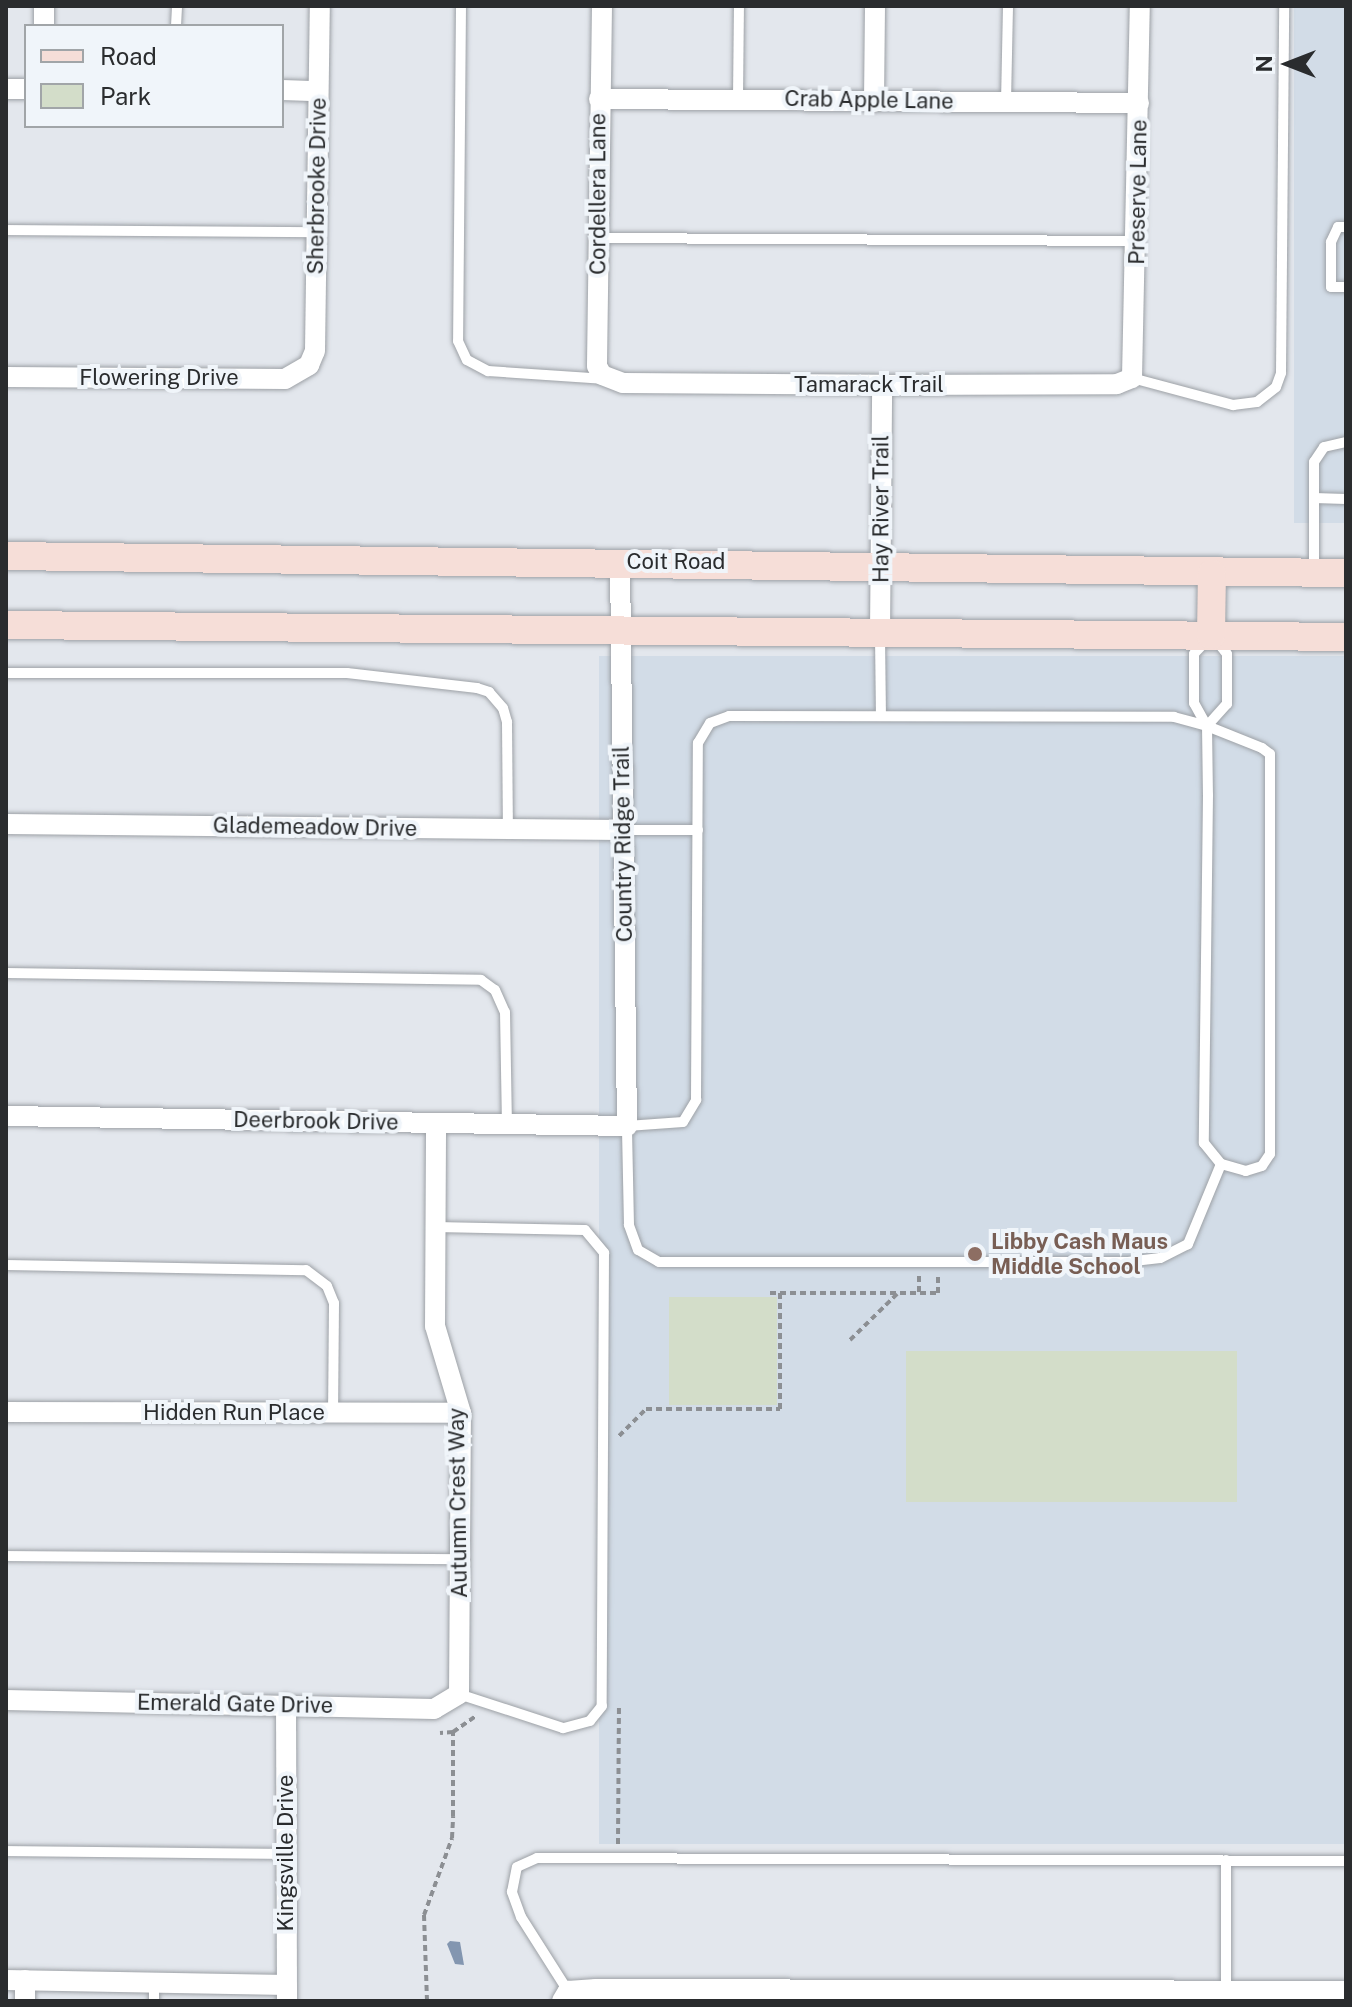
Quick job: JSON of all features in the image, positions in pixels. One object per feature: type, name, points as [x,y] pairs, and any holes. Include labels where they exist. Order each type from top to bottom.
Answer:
[{"type":"main road","name":"Coit Road","points":[[6,556],[880,564],[1212,574],[1346,573]]},
{"type":"main road","points":[[1211,635],[1212,574]]},
{"type":"main road","points":[[6,625],[1346,637]]},
{"type":"street","name":"Sherbrooke Drive","points":[[309,365],[315,351],[320,6]]},
{"type":"street","name":"Cordellera Lane","points":[[602,6],[597,366],[606,379]]},
{"type":"street","points":[[874,102],[875,6]]},
{"type":"street","name":"Preserve Lane","points":[[1132,378],[1140,6]]},
{"type":"street","points":[[284,90],[318,91]]},
{"type":"street","name":"Crab Apple Lane","points":[[599,99],[1139,103]]},
{"type":"street","name":"Flowering Drive","points":[[6,377],[285,379],[309,365]]},
{"type":"street","name":"Tamarack Trail","points":[[606,379],[623,383],[882,385],[1117,384],[1132,378]]},
{"type":"street","name":"Hay River Trail","points":[[880,633],[882,385]]},
{"type":"street","name":"Country Ridge Trail","points":[[620,562],[627,1126]]},
{"type":"street","name":"Glademeadow Drive","points":[[6,824],[623,830]]},
{"type":"street","name":"Deerbrook Drive","points":[[6,1116],[627,1126]]},
{"type":"street","name":"Autumn Crest Way","points":[[436,1123],[435,1326],[461,1413],[459,1694]]},
{"type":"street","name":"Hidden Run Place","points":[[6,1412],[461,1413]]},
{"type":"street","name":"Emerald Gate Drive","points":[[6,1700],[434,1709],[459,1694]]},
{"type":"street","name":"Kingsville Drive","points":[[286,1704],[287,1993]]},
{"type":"street","points":[[15,1980],[154,1992],[287,1993]]},
{"type":"street","points":[[15,1980],[25,2001]]},
{"type":"street","points":[[565,1996],[1226,1996],[1346,1991]]},
{"type":"lane","points":[[461,6],[458,341],[467,360],[488,371],[606,379]]},
{"type":"lane","points":[[738,98],[739,6]]},
{"type":"lane","points":[[1006,102],[1008,6]]},
{"type":"lane","points":[[1132,378],[1233,405],[1257,402],[1276,387],[1281,373],[1284,6]]},
{"type":"lane","points":[[1346,227],[1338,227],[1331,242],[1331,287],[1346,287]]},
{"type":"lane","points":[[6,230],[317,232]]},
{"type":"lane","points":[[597,238],[1137,241]]},
{"type":"lane","points":[[1314,573],[1314,462],[1324,447],[1346,442]]},
{"type":"lane","points":[[1314,498],[1346,499]]},
{"type":"lane","points":[[880,633],[881,714]]},
{"type":"lane","points":[[1207,726],[1227,704],[1227,654],[1211,635],[1194,654],[1194,703],[1207,726],[1204,1143],[1221,1164],[1246,1171],[1262,1166],[1270,1154],[1273,765],[1262,748],[1207,726],[1174,717],[749,715],[710,723],[698,743],[696,1100],[683,1122],[627,1126],[630,1235],[638,1250],[655,1261],[1126,1262],[1160,1258],[1188,1244],[1221,1164]]},
{"type":"lane","points":[[6,673],[347,673],[477,688],[489,692],[503,708],[507,722],[508,829]]},
{"type":"lane","points":[[623,830],[698,830]]},
{"type":"lane","points":[[6,973],[481,980],[495,990],[505,1012],[507,1124]]},
{"type":"lane","points":[[435,1227],[585,1230],[604,1253],[602,1706],[590,1721],[563,1728],[459,1694]]},
{"type":"lane","points":[[6,1265],[306,1270],[327,1286],[334,1303],[333,1413]]},
{"type":"lane","points":[[6,1556],[461,1559]]},
{"type":"lane","points":[[6,1851],[285,1854]]},
{"type":"lane","points":[[565,1996],[521,1917],[512,1892],[514,1874],[537,1858],[1346,1861]]},
{"type":"lane","points":[[1226,1860],[1226,1996]]},
{"type":"path","points":[[919,1275],[919,1293]]},
{"type":"path","points":[[770,1293],[938,1293]]},
{"type":"path","points":[[619,1451],[619,1435],[646,1409],[780,1409],[780,1293]]},
{"type":"path","points":[[850,1340],[897,1293]]},
{"type":"path","points":[[618,1858],[619,1701]]},
{"type":"path","points":[[440,1733],[453,1732],[473,1720],[483,1703]]},
{"type":"path","points":[[427,2001],[424,1915],[452,1838],[453,1732]]},
{"type":"shaded area","points":[[1294,6],[1346,6],[1346,523],[1294,523]]},
{"type":"shaded area","name":"Libby Cash Maus Middle School","points":[[599,656],[1346,656],[1346,1844],[599,1844]]},
{"type":"green space","points":[[669,1297],[777,1297],[777,1405],[669,1405]]},
{"type":"green space","points":[[906,1351],[1237,1351],[1237,1502],[906,1502]]},
{"type":"water","points":[[450,1941],[460,1942],[464,1965],[455,1964],[447,1944]]},
{"type":"place","name":"Libby Cash Maus Middle School","points":[[975,1254]]}]
